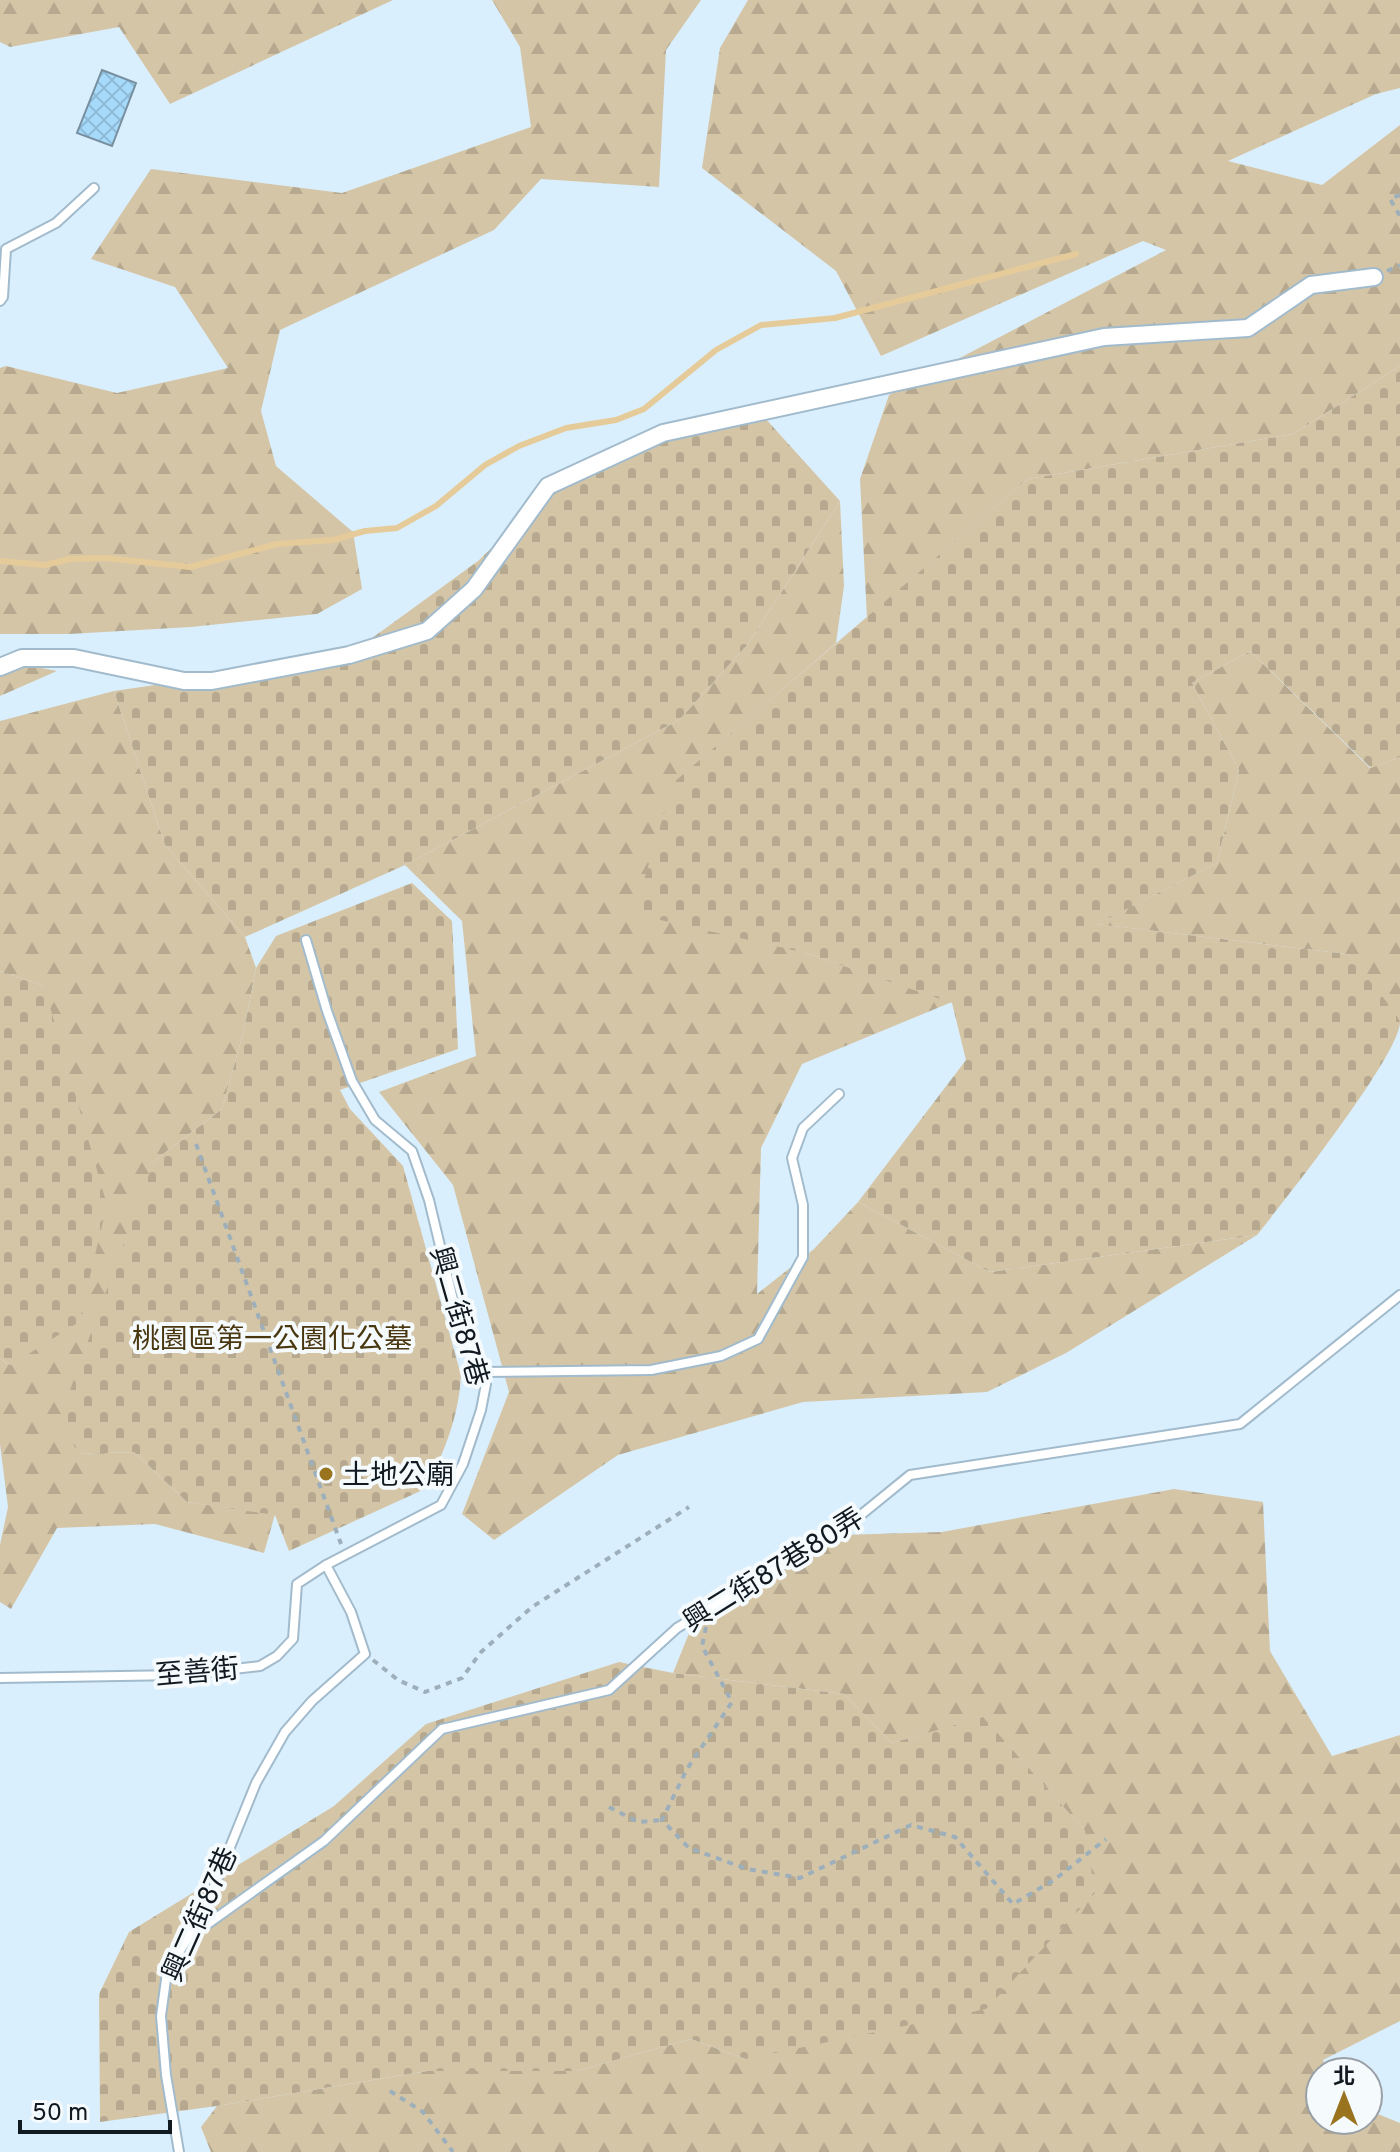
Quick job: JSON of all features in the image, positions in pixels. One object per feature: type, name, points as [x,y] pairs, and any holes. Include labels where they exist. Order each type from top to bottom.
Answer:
[{"type":"street","points":[[0,667],[22,658],[74,658],[184,681],[212,681],[349,655],[427,631],[474,589],[548,486],[663,433],[1104,337],[1248,328],[1311,285],[1374,277]]},
{"type":"lane","points":[[0,301],[3,297],[6,249],[56,223],[94,188]]},
{"type":"lane","name":"興二街87巷","points":[[306,940],[352,1081],[375,1120],[412,1151],[429,1200],[454,1304],[467,1330],[471,1355],[486,1384],[463,1464],[441,1505],[326,1565]]},
{"type":"lane","points":[[480,1372],[651,1370],[721,1356],[758,1339],[803,1257],[803,1205],[792,1158],[803,1128],[839,1094]]},
{"type":"lane","name":"興二街87巷80弄","points":[[188,1938],[324,1841],[442,1729],[609,1690],[677,1628],[851,1523],[910,1475],[1240,1424],[1400,1295]]},
{"type":"lane","points":[[326,1565],[351,1612],[365,1654]]},
{"type":"lane","name":"至善街","points":[[0,1678],[180,1675],[260,1666],[277,1656],[293,1639],[297,1584],[326,1565]]},
{"type":"lane","name":"興二街87巷","points":[[179,2152],[166,2075],[161,2016],[167,1972],[213,1889],[256,1783],[285,1732],[312,1701],[365,1654]]},
{"type":"path","points":[[1400,195],[1390,199],[1400,216]]},
{"type":"path","points":[[196,1144],[345,1556]]},
{"type":"path","points":[[365,1654],[398,1680],[425,1692],[462,1678],[481,1652],[532,1607],[689,1507]]},
{"type":"path","points":[[662,1820],[687,1769],[732,1702],[702,1646],[709,1609]]},
{"type":"path","points":[[609,1807],[638,1822],[662,1820]]},
{"type":"path","points":[[662,1820],[689,1848],[747,1869],[800,1878],[911,1825],[955,1837],[1013,1904],[1054,1880],[1106,1839]]},
{"type":"path","points":[[390,2091],[423,2112],[453,2152]]},
{"type":"green space","points":[[0,0],[393,0],[170,104],[119,27],[10,47],[0,42]]},
{"type":"green space","points":[[492,0],[701,0],[666,50],[659,187],[541,179],[494,230],[280,330],[261,411],[276,466],[353,532],[362,589],[317,614],[191,627],[69,634],[0,634],[0,368],[6,366],[117,393],[228,368],[175,287],[91,259],[151,169],[342,193],[531,127],[520,47]]},
{"type":"green space","points":[[748,0],[1400,0],[1400,88],[1376,94],[1228,161],[1322,185],[1400,125],[1400,366],[1293,434],[1028,479],[867,618],[860,479],[889,395],[1166,250],[1143,241],[881,356],[836,271],[702,168],[720,48]]},
{"type":"green space","points":[[1400,366],[1400,757],[1371,768],[1250,651],[1192,683],[1239,770],[1217,863],[1097,924],[1347,954],[1400,1022],[1395,1039],[1361,1096],[1257,1235],[990,1272],[858,1202],[966,1060],[952,1003],[806,953],[634,914],[673,783],[1028,479],[1293,434]]},
{"type":"green space","points":[[756,408],[840,501],[748,644],[679,720],[405,865],[245,937],[165,845],[114,691],[346,657],[478,561],[581,463]]},
{"type":"green space","points":[[840,501],[844,586],[836,643],[674,783],[806,953],[952,1002],[802,1064],[761,1148],[757,1294],[814,1249],[858,1202],[990,1272],[1257,1235],[1066,1353],[987,1392],[803,1402],[618,1455],[494,1540],[462,1514],[509,1392],[453,1185],[379,1092],[476,1056],[462,921],[405,865],[679,720],[748,644]]},
{"type":"green space","points":[[1250,651],[1370,768],[1400,757],[1400,1022],[1347,954],[1096,924],[1217,863],[1239,770],[1192,683]]},
{"type":"green space","points":[[0,660],[57,671],[0,696]]},
{"type":"green space","points":[[114,691],[165,845],[245,937],[256,968],[244,1030],[222,1109],[154,1161],[79,1454],[134,1452],[187,1502],[275,1514],[264,1553],[155,1524],[57,1528],[11,1609],[0,1602],[0,1545],[8,1507],[0,1444],[0,1359],[11,1365],[44,986],[0,971],[0,721]]},
{"type":"green space","name":"桃園區第一公園化公墓","points":[[412,883],[452,921],[458,1049],[340,1090],[350,1109],[403,1166],[461,1375],[457,1405],[445,1447],[427,1488],[289,1551],[275,1515],[187,1502],[134,1452],[79,1454],[59,1420],[154,1161],[222,1109],[244,1030],[256,968],[276,936]]},
{"type":"green space","points":[[0,971],[44,986],[107,1205],[79,1322],[11,1365],[0,1359]]},
{"type":"green space","points":[[1174,1489],[1263,1502],[1270,1651],[1332,1756],[1400,1735],[1400,2021],[1331,2056],[1304,2056],[1304,2136],[1384,2136],[1384,2116],[1400,2123],[1400,2152],[211,2152],[201,2127],[217,2106],[427,2071],[576,2071],[691,2039],[746,2059],[1085,1831],[983,1718],[892,1743],[844,1694],[673,1673],[704,1596],[840,1535],[942,1532]]},
{"type":"green space","points":[[619,1662],[673,1673],[844,1694],[892,1743],[983,1717],[1085,1831],[1095,1893],[986,2009],[746,2059],[691,2039],[576,2071],[427,2071],[100,2122],[99,1994],[129,1932],[334,1806],[426,1724]]},
{"type":"building","points":[[102,70],[136,83],[112,146],[77,133]]},
{"type":"waterway","points":[[0,561],[45,565],[70,559],[106,558],[190,567],[277,544],[333,540],[365,531],[397,528],[436,506],[485,465],[519,446],[566,428],[616,420],[644,409],[716,350],[761,325],[835,318],[1076,254]]},
{"type":"place","name":"土地公廟","points":[[326,1474]]}]
